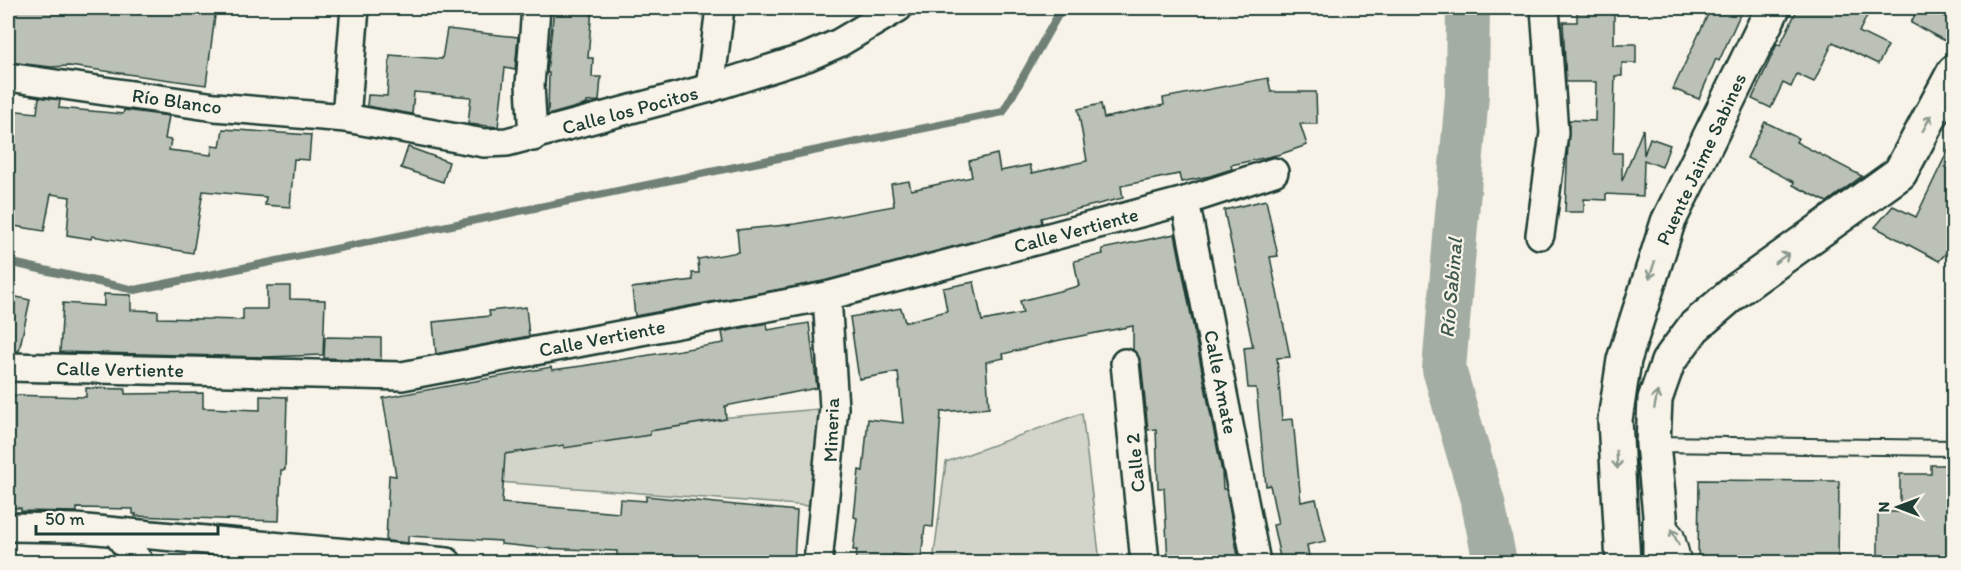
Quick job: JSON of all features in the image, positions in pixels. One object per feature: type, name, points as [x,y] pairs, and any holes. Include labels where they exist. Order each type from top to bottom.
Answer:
[{"type":"main road","name":"Puente Jaime Sabines","points":[[1623,562],[1615,420],[1624,360],[1668,222],[1773,8]]},
{"type":"main road","points":[[1660,562],[1660,515],[1653,444],[1655,399],[1668,362],[1694,327],[1737,290],[1900,173],[1953,72]]},
{"type":"street","points":[[346,118],[355,8]]},
{"type":"street","points":[[533,136],[530,85],[536,8]]},
{"type":"street","points":[[710,88],[720,8]]},
{"type":"street","name":"Calle los Pocitos","points":[[346,118],[484,143],[507,142],[710,88],[807,57],[847,39],[898,8]]},
{"type":"street","points":[[1540,235],[1554,133],[1545,8]]},
{"type":"street","name":"Río Blanco","points":[[8,77],[215,107],[346,118]]},
{"type":"street","name":"Calle Vertiente","points":[[8,367],[402,376],[827,296],[1185,201],[1274,172]]},
{"type":"street","name":"Calle Amate","points":[[1185,201],[1256,562]]},
{"type":"street","name":"Mineria","points":[[818,562],[834,408],[827,296]]},
{"type":"street","name":"Calle 2","points":[[1125,363],[1145,562]]},
{"type":"street","points":[[8,527],[75,528],[375,559],[447,562]]},
{"type":"street","points":[[117,533],[139,562]]},
{"type":"lane","points":[[1653,444],[1953,448]]},
{"type":"lane","points":[[1660,515],[1676,533],[1684,562]]},
{"type":"shaded area","points":[[830,408],[823,507],[408,475],[410,446]]},
{"type":"shaded area","points":[[1082,413],[1100,562],[933,562],[946,462]]},
{"type":"building","points":[[8,8],[104,10],[104,8],[216,8],[206,85],[69,66],[51,67],[8,62]]},
{"type":"building","points":[[554,8],[592,8],[588,58],[593,58],[592,77],[601,77],[599,101],[587,102],[587,104],[548,115],[549,73],[547,73]]},
{"type":"building","points":[[1577,8],[1614,8],[1614,44],[1636,44],[1636,63],[1622,63],[1622,76],[1615,76],[1613,153],[1622,153],[1622,181],[1643,129],[1644,155],[1650,138],[1670,145],[1662,167],[1644,160],[1643,196],[1606,194],[1606,200],[1584,199],[1584,212],[1565,212],[1569,120],[1595,121],[1596,82],[1566,82],[1563,22],[1577,22]]},
{"type":"building","points":[[1711,8],[1743,8],[1719,61],[1716,59],[1699,99],[1673,89]]},
{"type":"building","points":[[1798,8],[1871,8],[1859,32],[1888,46],[1878,64],[1833,42],[1814,82],[1797,74],[1791,87],[1783,83],[1771,108],[1752,99],[1777,44],[1780,45]]},
{"type":"building","points":[[1918,8],[1927,8],[1953,21],[1953,45],[1911,23]]},
{"type":"building","points":[[447,29],[518,37],[515,70],[505,68],[498,127],[468,124],[471,97],[414,92],[412,114],[367,106],[368,95],[387,96],[390,55],[442,59]]},
{"type":"building","points":[[1268,78],[1271,92],[1316,92],[1317,124],[1300,124],[1307,145],[1281,154],[1231,165],[1232,169],[1210,176],[1181,182],[1179,174],[1121,186],[1123,198],[1041,218],[1042,223],[824,281],[635,316],[632,288],[693,280],[692,273],[699,273],[698,259],[739,252],[737,230],[795,224],[894,206],[891,184],[909,181],[911,190],[972,177],[969,161],[997,154],[1000,171],[1030,165],[1032,173],[1087,161],[1078,109],[1101,104],[1104,118],[1164,105],[1163,98]]},
{"type":"building","points":[[39,97],[60,100],[59,108],[123,114],[124,110],[169,116],[165,139],[171,140],[169,150],[211,155],[212,146],[220,147],[223,129],[311,135],[309,160],[294,159],[290,207],[265,205],[266,197],[203,191],[193,253],[92,236],[91,239],[67,235],[70,197],[51,194],[44,231],[8,225],[8,110],[37,113]]},
{"type":"building","points":[[1765,122],[1798,138],[1796,142],[1862,176],[1827,202],[1793,185],[1794,182],[1747,158]]},
{"type":"building","points":[[1953,140],[1953,245],[1939,261],[1875,227],[1893,206],[1916,217]]},
{"type":"building","points":[[408,147],[449,162],[443,182],[401,168]]},
{"type":"building","points":[[1266,200],[1278,256],[1270,257],[1290,357],[1277,358],[1282,420],[1293,419],[1301,502],[1316,499],[1326,541],[1307,545],[1310,562],[1281,562],[1273,525],[1278,524],[1270,485],[1266,486],[1256,388],[1248,388],[1244,348],[1253,347],[1224,210]]},
{"type":"building","points":[[1175,234],[1239,562],[1168,562],[1164,488],[1158,488],[1156,429],[1148,430],[1141,361],[1133,350],[1133,326],[1060,340],[1003,354],[1004,358],[986,362],[989,408],[941,412],[933,527],[925,526],[921,558],[893,554],[892,562],[855,562],[857,550],[853,550],[857,518],[854,517],[859,470],[863,471],[868,419],[903,423],[898,372],[859,379],[850,317],[901,308],[905,322],[947,311],[943,288],[974,282],[982,321],[1023,313],[1020,301],[1079,286],[1074,261],[1103,254],[1102,249]]},
{"type":"building","points":[[267,286],[290,286],[290,299],[325,300],[323,355],[265,357],[60,352],[63,303],[104,306],[104,294],[131,295],[131,310],[158,311],[158,318],[243,320],[243,309],[267,309]]},
{"type":"building","points":[[8,295],[30,300],[19,351],[8,351]]},
{"type":"building","points":[[526,307],[529,336],[436,354],[433,322],[490,316],[489,311]]},
{"type":"building","points":[[767,323],[768,330],[809,323],[817,388],[725,406],[726,419],[650,431],[650,435],[505,454],[502,503],[619,513],[620,499],[646,501],[646,496],[797,511],[794,562],[693,562],[617,557],[617,551],[540,548],[501,544],[501,541],[408,536],[408,543],[386,541],[389,475],[396,476],[383,398],[551,367],[552,370],[582,366],[724,343],[722,332]]},
{"type":"building","points":[[325,337],[381,338],[381,360],[324,358]]},
{"type":"building","points":[[86,388],[125,389],[125,394],[203,393],[203,408],[260,410],[260,396],[287,397],[285,470],[281,470],[279,521],[135,516],[133,509],[77,508],[77,512],[21,511],[21,508],[8,508],[8,395],[86,397]]},
{"type":"building","points":[[1931,465],[1953,465],[1953,562],[1878,562],[1878,512],[1900,512],[1900,474],[1931,474]]},
{"type":"building","points":[[1699,480],[1839,481],[1838,562],[1698,562]]},
{"type":"waterway","points":[[8,262],[135,290],[1003,112],[1062,8]]},
{"type":"waterway","name":"Río Sabinal","points":[[1468,8],[1467,95],[1444,369],[1483,503],[1495,562]]}]
